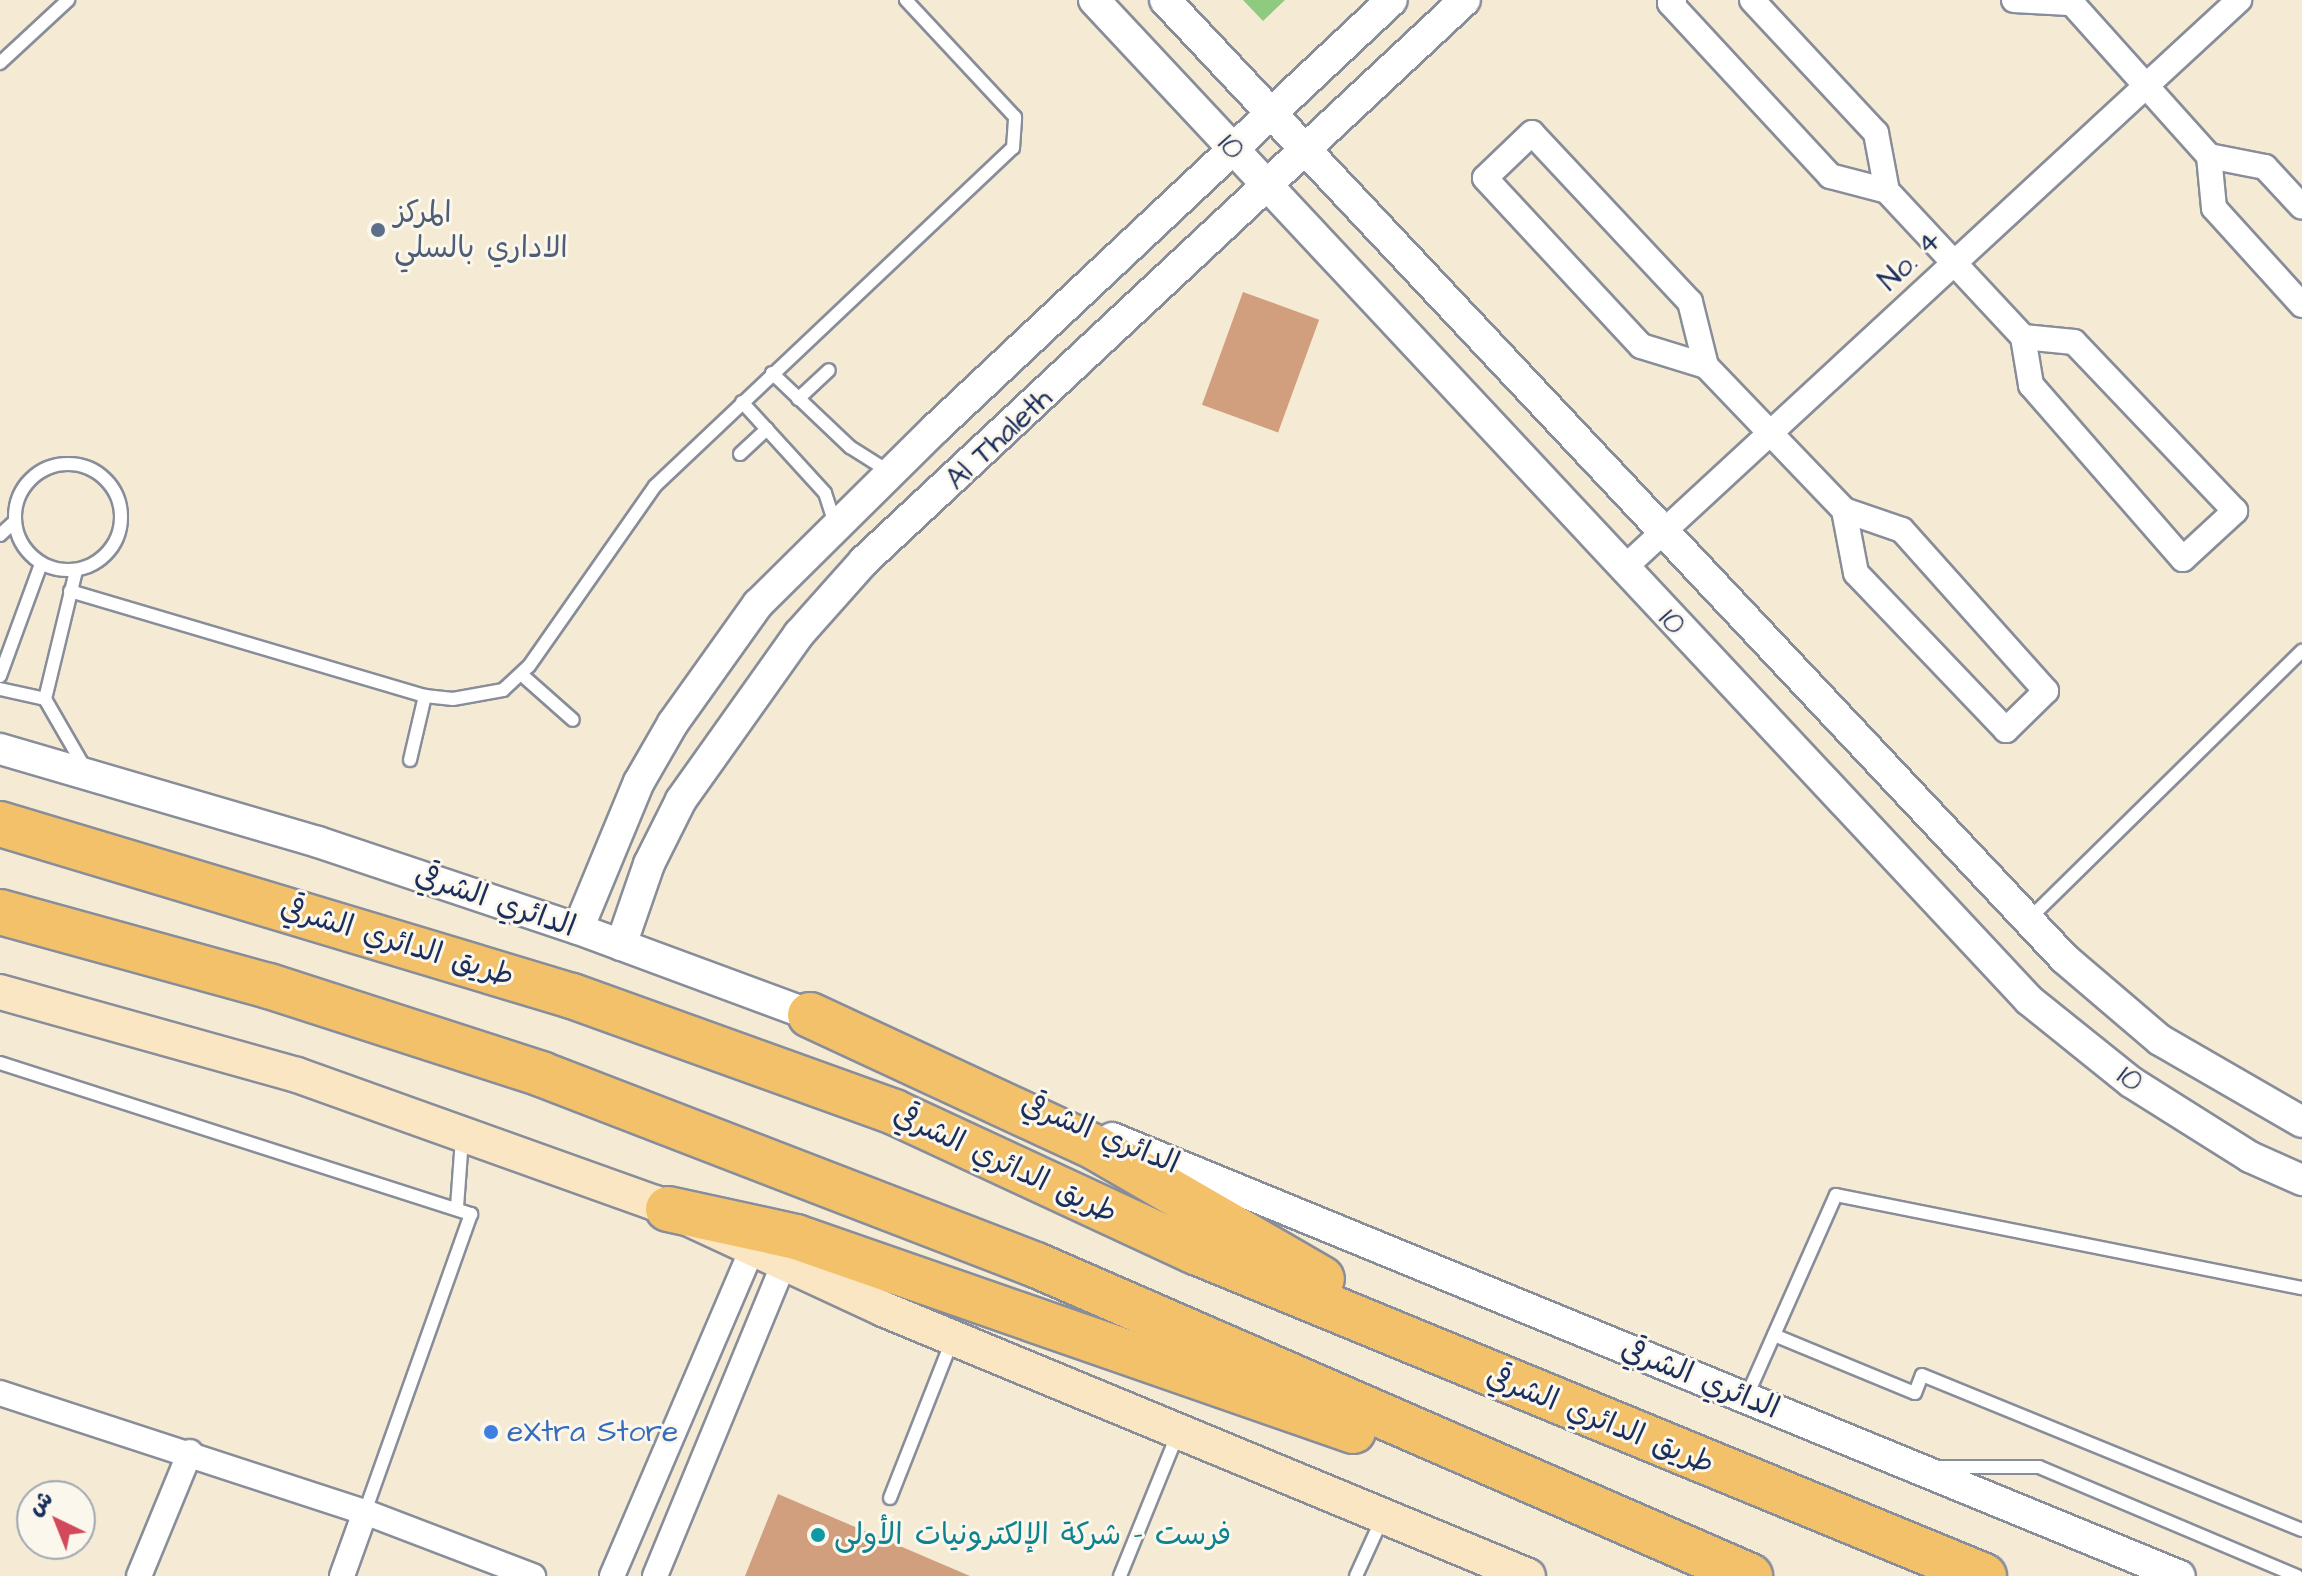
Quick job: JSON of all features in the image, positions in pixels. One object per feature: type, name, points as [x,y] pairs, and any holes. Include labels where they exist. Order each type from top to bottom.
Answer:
[{"type":"highway","name":"طريق الدائري الشرقي","points":[[0,824],[572,996],[880,1107],[1196,1252],[1984,1576]]},
{"type":"highway","points":[[0,912],[269,986],[541,1074],[1036,1265],[1513,1476],[1750,1576]]},
{"type":"highway","points":[[810,1015],[1096,1148],[1476,1369]]},
{"type":"highway","points":[[668,1209],[1307,1418],[1513,1476]]},
{"type":"main road","points":[[0,992],[297,1075],[668,1209]]},
{"type":"main road","points":[[773,1244],[953,1337],[1382,1519],[1528,1576]]},
{"type":"street","name":"10","points":[[1094,0],[2029,1000],[2131,1082],[2250,1157],[2302,1180]]},
{"type":"street","name":"10","points":[[1165,0],[2027,921],[2160,1040],[2302,1122]]},
{"type":"street","name":"Al Thaleth","points":[[578,929],[608,847],[673,723],[758,604],[891,472],[1392,0]]},
{"type":"street","name":"Al Thaleth","points":[[621,945],[649,864],[681,800],[799,634],[864,561],[1269,188],[1465,0]]},
{"type":"street","points":[[1674,0],[1670,3],[1830,176],[1887,191]]},
{"type":"street","points":[[1752,0],[1876,133],[1887,191],[2023,337],[2031,385],[2183,559],[2235,511],[2074,342],[2023,337]]},
{"type":"street","points":[[2014,0],[2069,2],[2209,156],[2214,208],[2302,305]]},
{"type":"street","name":"No. 4","points":[[1623,569],[2239,0]]},
{"type":"street","points":[[1706,366],[1641,346],[1485,178],[1532,133],[1690,302],[1706,366],[1844,510],[1902,530],[2046,691],[2006,730],[1856,573],[1844,510]]},
{"type":"street","points":[[2209,156],[2265,167],[2302,207]]},
{"type":"street","name":"الدائري الشرقي","points":[[0,749],[318,842],[578,929],[810,1015],[2180,1576]]},
{"type":"street","points":[[612,1576],[773,1244]]},
{"type":"street","points":[[655,1576],[773,1244]]},
{"type":"street","points":[[0,1393],[190,1452],[365,1512],[533,1576]]},
{"type":"street","points":[[139,1576],[190,1452]]},
{"type":"street","points":[[342,1576],[365,1512]]},
{"type":"lane","points":[[0,63],[68,0]]},
{"type":"lane","points":[[70,591],[425,696],[453,699],[493,695],[521,674],[640,503],[1015,143],[1015,117],[906,0]]},
{"type":"lane","points":[[798,399],[829,370]]},
{"type":"lane","points":[[772,373],[857,453],[891,472]]},
{"type":"lane","points":[[742,402],[825,493],[836,527]]},
{"type":"lane","points":[[740,454],[767,429]]},
{"type":"lane","points":[[0,535],[14,522],[23,488],[50,467],[85,467],[101,475],[113,488],[121,522],[107,554],[76,571],[41,564],[23,546],[14,522]]},
{"type":"lane","points":[[0,676],[41,564]]},
{"type":"lane","points":[[76,571],[45,699],[87,773]]},
{"type":"lane","points":[[2027,921],[2302,651]]},
{"type":"lane","points":[[521,674],[573,720]]},
{"type":"lane","points":[[0,689],[45,699]]},
{"type":"lane","points":[[410,760],[425,696]]},
{"type":"lane","points":[[0,1063],[471,1214],[365,1512]]},
{"type":"lane","points":[[457,1207],[462,1137]]},
{"type":"lane","points":[[1746,1398],[1836,1195],[2302,1288]]},
{"type":"lane","points":[[1774,1335],[1915,1393],[1922,1375],[2302,1530]]},
{"type":"lane","points":[[890,1498],[953,1337]]},
{"type":"lane","points":[[1120,1576],[1178,1433]]},
{"type":"lane","points":[[1915,1467],[2039,1467],[2296,1576],[2302,1572]]},
{"type":"lane","points":[[1356,1576],[1382,1519]]},
{"type":"green space","points":[[1243,0],[1285,0],[1263,21]]},
{"type":"building","points":[[1243,292],[1319,320],[1278,432],[1202,405]]},
{"type":"building","name":"فرست - شركة الإلكترونيات الأولى","points":[[778,1494],[970,1576],[745,1576]]},
{"type":"place","name":"المركز الاداري بالسلي","points":[[378,230]]},
{"type":"place","name":"eXtra Store","points":[[491,1432]]},
{"type":"place","name":"فرست - شركة الإلكترونيات الأولى","points":[[818,1535]]}]
